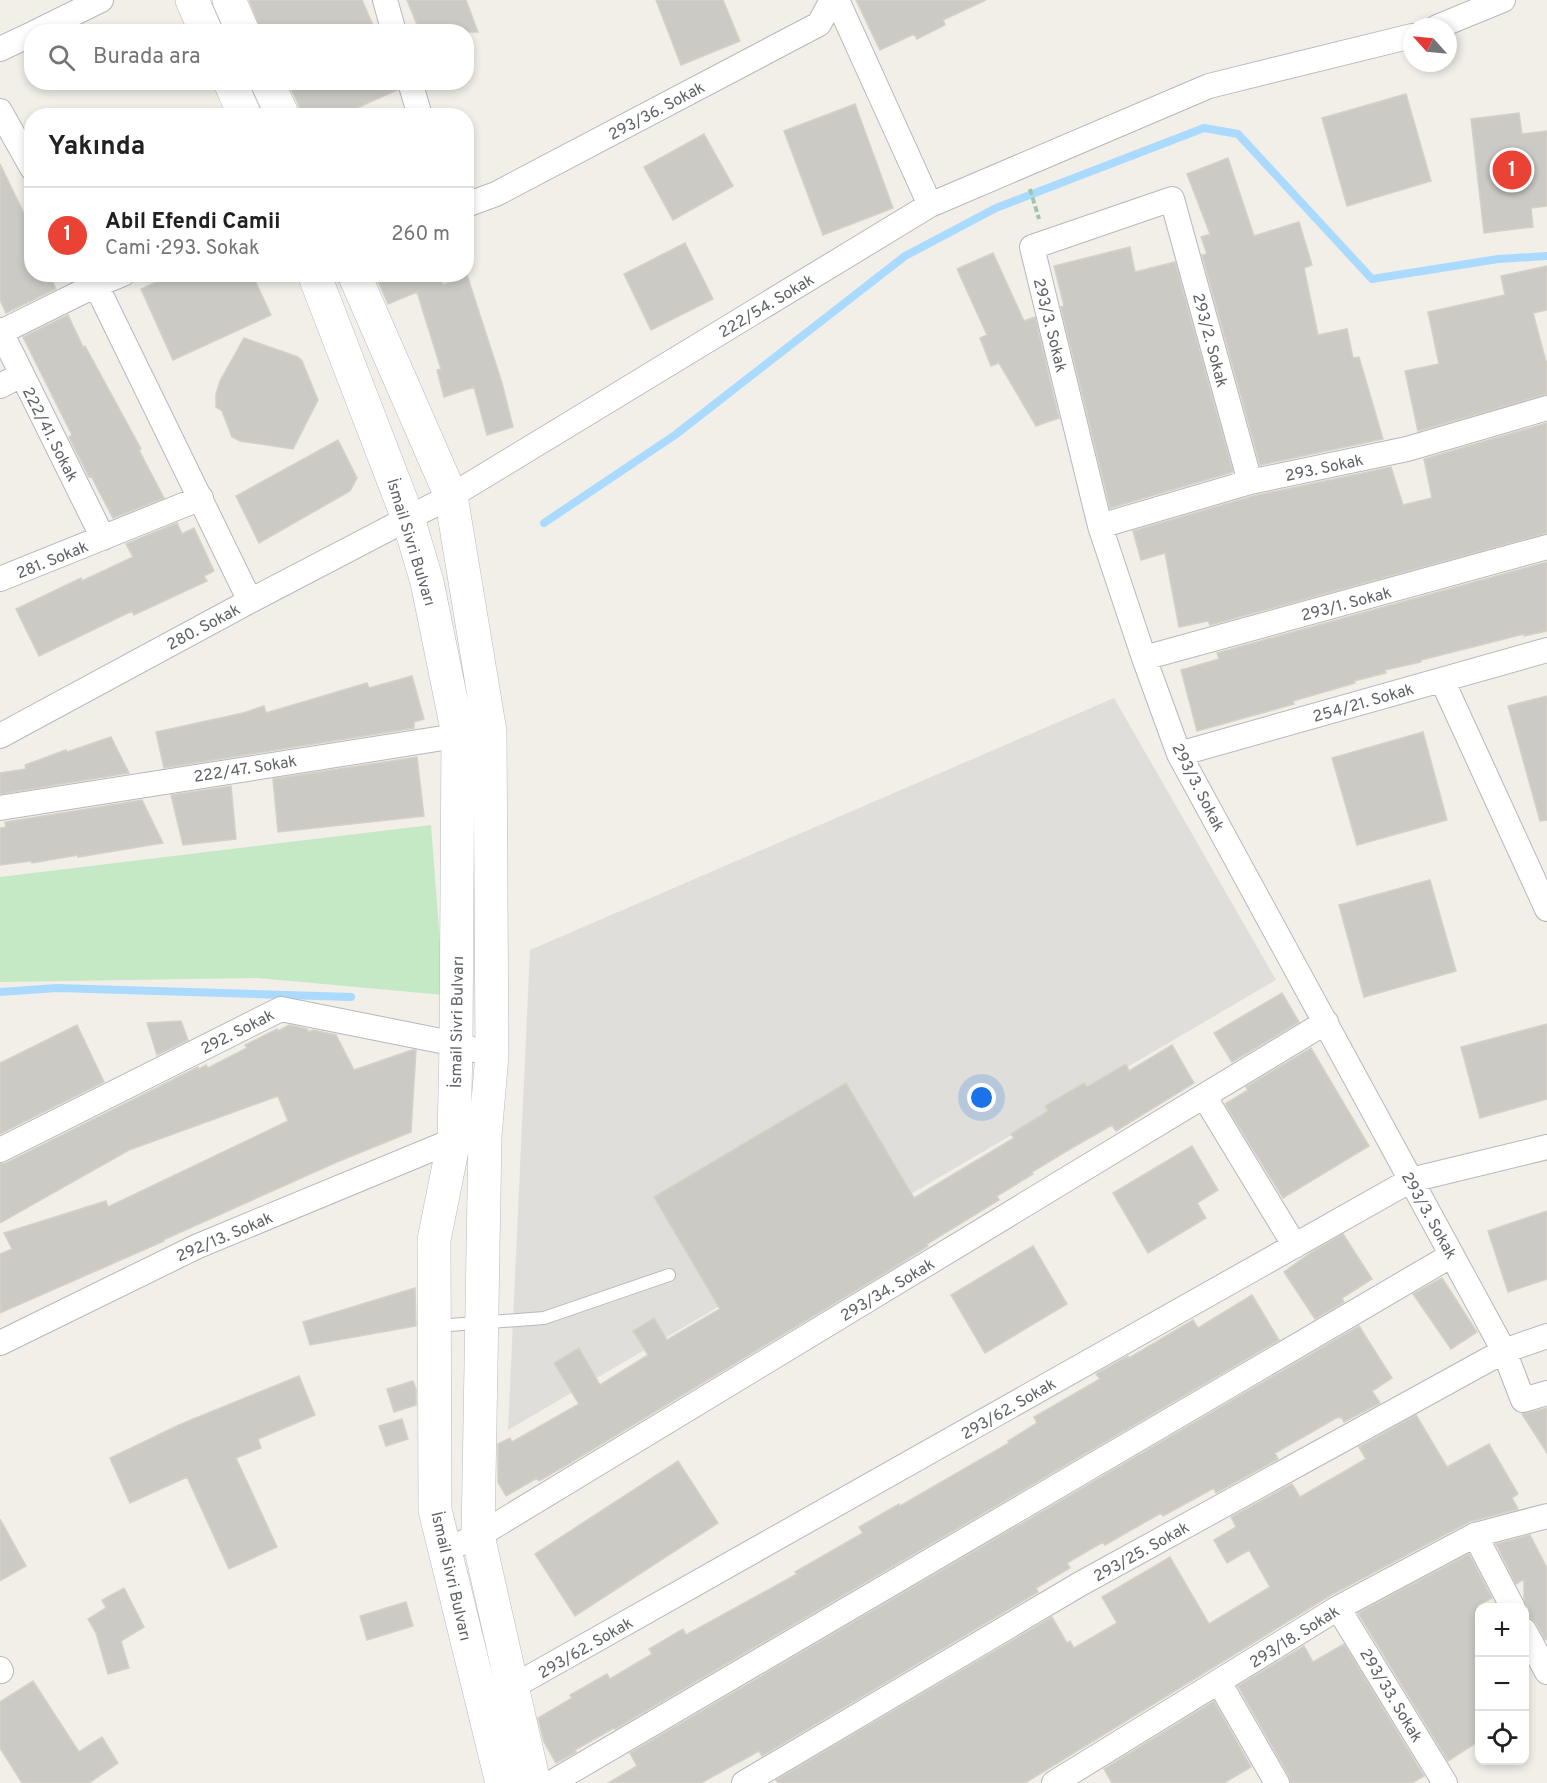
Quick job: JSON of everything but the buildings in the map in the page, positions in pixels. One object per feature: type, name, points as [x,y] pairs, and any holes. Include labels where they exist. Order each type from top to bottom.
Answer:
[{"type":"main road","points":[[192,0],[202,24]]},
{"type":"main road","points":[[229,0],[240,24]]},
{"type":"main road","points":[[234,90],[241,108]]},
{"type":"main road","points":[[271,90],[278,108]]},
{"type":"main road","name":"İsmail Sivri Bulvarı","points":[[317,282],[408,518],[427,582],[458,734],[454,1140],[434,1240],[435,1510],[502,1783]]},
{"type":"main road","name":"İsmail Sivri Bulvarı","points":[[357,282],[451,496],[490,732],[492,1055],[485,1136],[478,1536],[534,1783]]},
{"type":"street","points":[[52,24],[102,0]]},
{"type":"street","points":[[385,0],[392,24]]},
{"type":"street","name":"293/36. Sokak","points":[[474,202],[496,194],[819,24],[832,0]]},
{"type":"street","points":[[837,0],[930,205]]},
{"type":"street","points":[[1457,19],[1503,0]]},
{"type":"street","points":[[0,49],[24,38]]},
{"type":"street","name":"222/54. Sokak","points":[[408,518],[451,496],[930,205],[1209,86],[1403,38]]},
{"type":"street","points":[[412,90],[418,108]]},
{"type":"street","points":[[0,111],[24,154]]},
{"type":"street","name":"293/2. Sokak","points":[[1047,243],[1172,199],[1250,482]]},
{"type":"street","name":"293/3. Sokak","points":[[1047,243],[1032,247],[1100,526],[1179,754],[1504,1352],[1523,1400],[1547,1393]]},
{"type":"street","points":[[0,331],[90,282]]},
{"type":"street","points":[[95,282],[250,601]]},
{"type":"street","name":"222/41. Sokak","points":[[0,331],[11,380],[103,538]]},
{"type":"street","name":"293. Sokak","points":[[1100,526],[1250,482],[1407,449],[1547,408]]},
{"type":"street","name":"281. Sokak","points":[[0,579],[201,498]]},
{"type":"street","name":"280. Sokak","points":[[0,736],[408,518]]},
{"type":"street","name":"293/1. Sokak","points":[[1144,658],[1547,547]]},
{"type":"street","name":"254/21. Sokak","points":[[1179,754],[1547,650]]},
{"type":"street","points":[[1443,680],[1547,909]]},
{"type":"street","name":"222/47. Sokak","points":[[0,808],[458,734],[490,732]]},
{"type":"street","name":"292. Sokak","points":[[0,1150],[281,1009],[456,1044],[492,1055]]},
{"type":"street","name":"293/34. Sokak","points":[[445,1550],[478,1536],[1326,1023]]},
{"type":"street","points":[[1204,1096],[1294,1246]]},
{"type":"street","name":"292/13. Sokak","points":[[1,1340],[198,1246],[454,1140]]},
{"type":"street","name":"293/62. Sokak","points":[[483,1703],[512,1689],[1411,1180],[1547,1148]]},
{"type":"street","points":[[551,1783],[1452,1255]]},
{"type":"street","name":"293/25. Sokak","points":[[744,1783],[1080,1584],[1504,1352],[1547,1336]]},
{"type":"street","name":"293/18. Sokak","points":[[1054,1783],[1087,1775],[1219,1682],[1338,1608],[1475,1535],[1547,1516]]},
{"type":"street","points":[[1475,1535],[1510,1603]]},
{"type":"street","name":"293/33. Sokak","points":[[1338,1608],[1445,1783]]},
{"type":"street","points":[[1529,1638],[1545,1664]]},
{"type":"street","points":[[1219,1682],[1277,1783]]},
{"type":"lane","points":[[435,1326],[544,1318],[669,1275]]},
{"type":"path","points":[[1023,166],[1047,243]]},
{"type":"shaded area","points":[[1114,698],[1276,980],[508,1430],[530,950]]},
{"type":"green space","points":[[431,825],[444,995],[258,978],[0,982],[0,877]]},
{"type":"waterway","points":[[544,523],[675,435],[905,256],[996,208],[1204,128],[1238,134],[1372,279],[1498,259],[1547,256]]},
{"type":"waterway","points":[[0,992],[57,988],[351,997]]},
{"type":"place","name":"Abil Efendi Camii","points":[[1512,170]]}]
